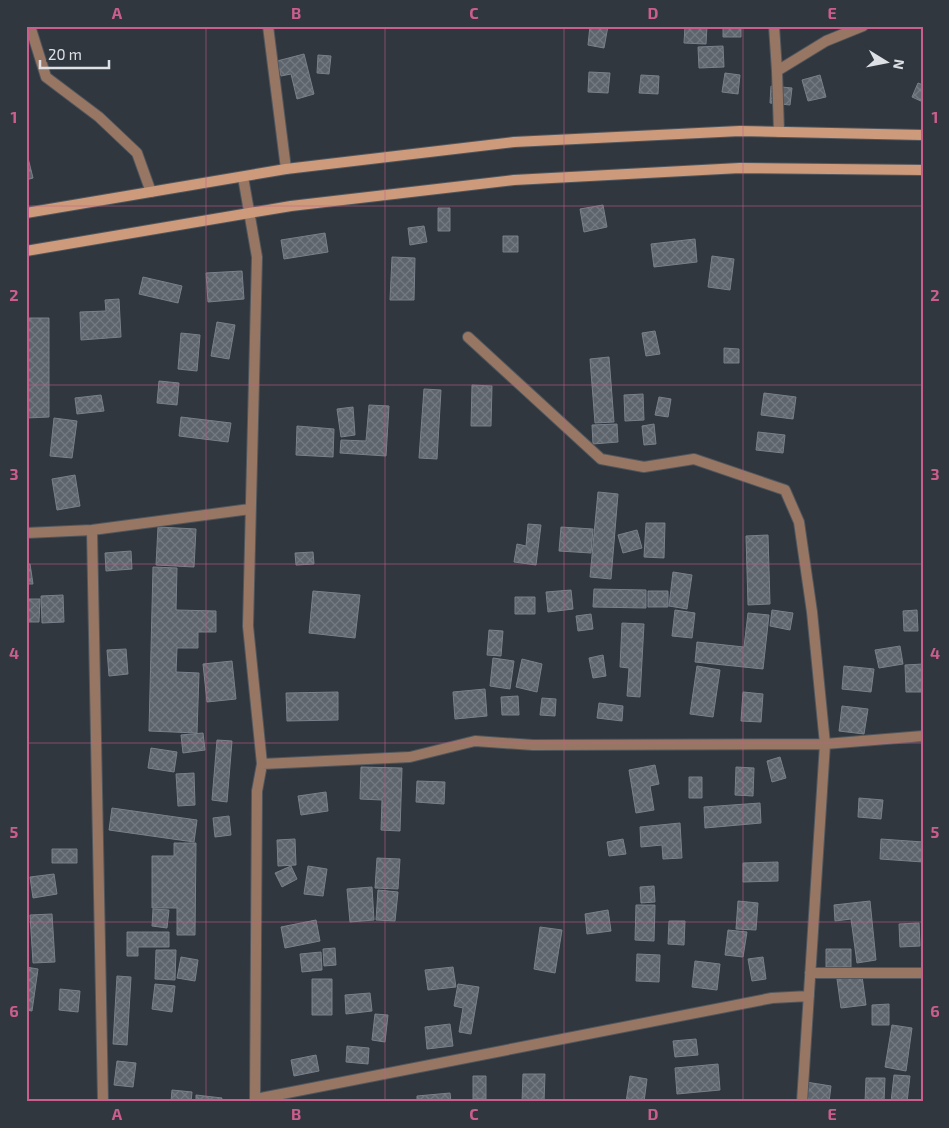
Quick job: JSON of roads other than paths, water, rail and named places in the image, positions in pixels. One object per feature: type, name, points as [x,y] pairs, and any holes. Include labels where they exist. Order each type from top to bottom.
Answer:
[{"type":"main road","points":[[26,213],[286,169],[514,142],[740,131],[923,135]]},
{"type":"main road","points":[[26,251],[292,206],[514,180],[740,168],[923,170]]},
{"type":"street","points":[[30,26],[46,77],[99,117],[136,152],[151,192]]},
{"type":"street","points":[[268,26],[286,169]]},
{"type":"street","points":[[774,26],[778,71],[779,132]]},
{"type":"street","points":[[778,71],[826,41],[862,26]]},
{"type":"street","points":[[243,177],[257,257],[248,626],[262,764],[257,791],[256,1100],[772,998],[809,996]]},
{"type":"street","points":[[468,337],[601,459],[644,467],[694,459],[785,490],[799,522],[812,612],[825,744],[802,1102]]},
{"type":"street","points":[[26,533],[92,530],[250,509]]},
{"type":"street","points":[[92,530],[102,1102]]},
{"type":"street","points":[[262,764],[410,757],[475,740],[533,745],[825,744],[923,736]]},
{"type":"street","points":[[810,973],[923,974]]}]
